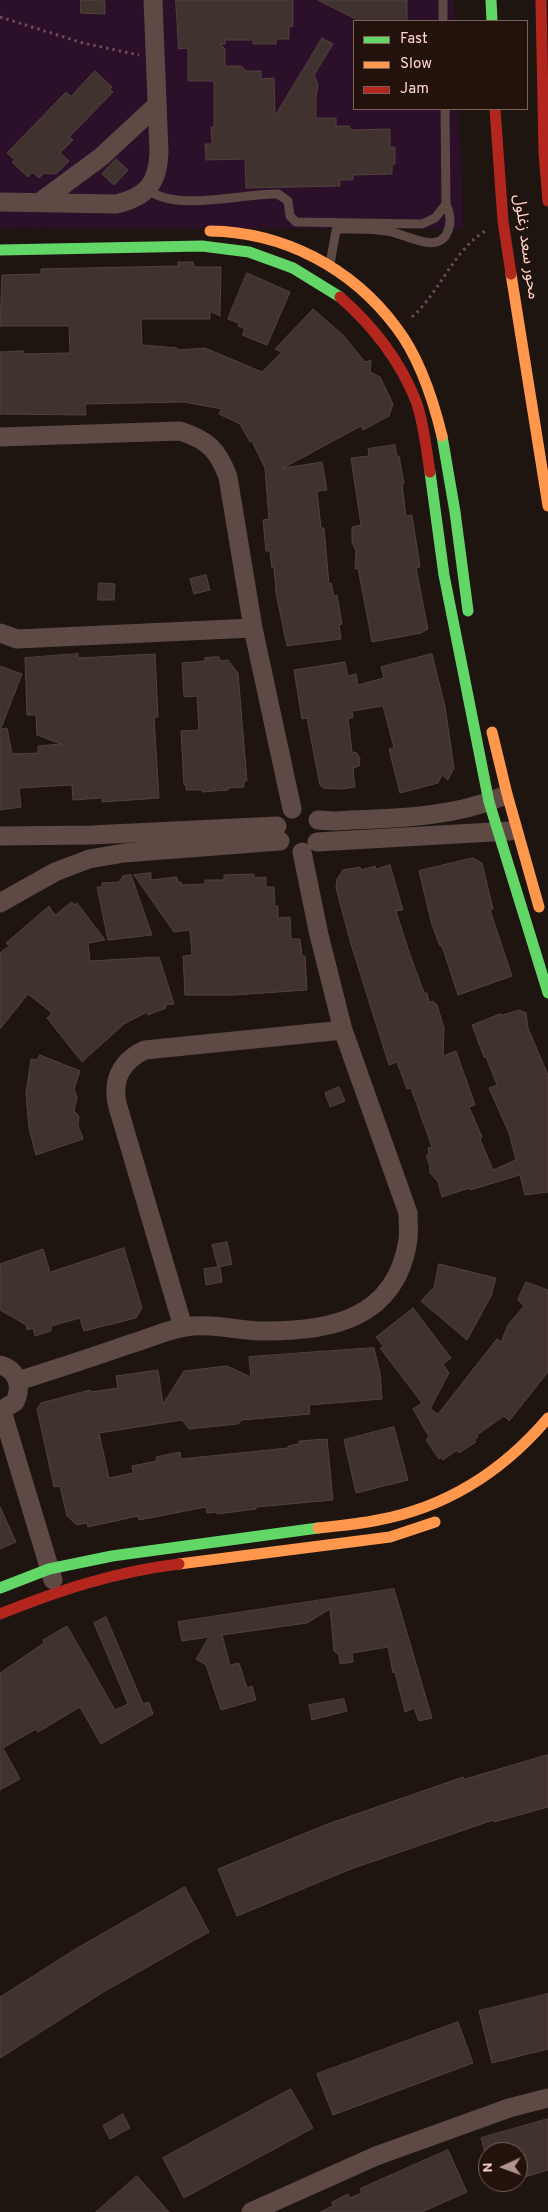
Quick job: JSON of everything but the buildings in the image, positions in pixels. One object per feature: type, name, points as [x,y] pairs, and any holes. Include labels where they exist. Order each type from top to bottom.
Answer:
[{"type":"street","points":[[0,202],[116,204],[131,201],[154,181],[159,167],[153,0]]},
{"type":"street","points":[[491,0],[492,20]]},
{"type":"street","name":"محور سعد زغلول","points":[[541,0],[544,153],[548,201]]},
{"type":"street","points":[[40,202],[102,157],[157,104]]},
{"type":"street","name":"محور سعد زغلول","points":[[494,110],[503,221],[548,506]]},
{"type":"street","points":[[200,231],[248,233],[292,246],[330,265],[353,280],[393,324],[414,356],[438,414],[447,454],[470,624]]},
{"type":"street","points":[[0,250],[202,246],[226,248],[256,254],[293,268],[334,292],[358,313],[382,341],[405,378],[416,402],[424,431],[444,575],[489,802],[496,831],[548,993]]},
{"type":"street","points":[[0,437],[180,431],[197,436],[212,446],[222,460],[228,477],[253,628],[292,810]]},
{"type":"street","points":[[0,633],[17,639],[24,639],[253,628]]},
{"type":"street","points":[[489,718],[506,794],[541,916]]},
{"type":"street","points":[[318,820],[334,822],[457,812],[489,802],[506,794]]},
{"type":"street","points":[[18,1381],[183,1327],[261,1331],[302,1330],[328,1326],[351,1319],[373,1306],[388,1292],[402,1264],[408,1239],[408,1213],[343,1030],[319,936],[309,847],[320,831],[318,820],[304,809],[292,810],[280,819],[279,834],[289,850],[309,847],[496,831],[516,832]]},
{"type":"street","points":[[0,836],[279,834]]},
{"type":"street","points":[[0,903],[55,872],[89,859],[279,834]]},
{"type":"street","points":[[183,1327],[118,1107],[115,1090],[119,1073],[134,1055],[145,1050],[343,1030]]},
{"type":"street","points":[[0,1365],[10,1369],[18,1381],[18,1396],[15,1402],[1,1411],[57,1591]]},
{"type":"street","points":[[0,1588],[49,1570],[137,1552],[351,1524],[409,1512],[440,1502],[496,1470],[548,1418]]},
{"type":"street","points":[[0,1614],[57,1591],[140,1569],[313,1548],[390,1536],[445,1518]]},
{"type":"street","points":[[251,2212],[376,2156],[509,2108],[548,2098]]},
{"type":"lane","points":[[443,0],[443,20]]},
{"type":"lane","points":[[147,189],[163,199],[180,201],[278,194],[288,201],[290,216],[294,221],[379,229],[426,242],[439,242],[445,238],[450,224],[446,204],[445,110]]},
{"type":"lane","points":[[337,226],[422,224],[435,218],[446,204]]},
{"type":"lane","points":[[330,265],[337,226]]},
{"type":"path","points":[[0,17],[82,43],[155,59]]},
{"type":"path","points":[[415,315],[431,298],[461,253],[473,239]]},
{"type":"shaded area","points":[[0,0],[454,0],[455,20],[353,20],[353,110],[459,110],[463,229],[0,228]]},
{"type":"traffic: fast","points":[[491,0],[492,20]]},
{"type":"traffic: fast","points":[[0,250],[202,246],[249,252],[293,268],[340,297]]},
{"type":"traffic: fast","points":[[442,436],[455,512],[468,611]]},
{"type":"traffic: fast","points":[[430,472],[444,575],[489,802],[548,993]]},
{"type":"traffic: fast","points":[[0,1588],[49,1569],[112,1556],[318,1528]]},
{"type":"traffic: slow","points":[[210,231],[264,238],[290,246],[314,257],[359,287],[396,327],[412,352],[425,379],[442,436]]},
{"type":"traffic: slow","points":[[511,274],[548,506]]},
{"type":"traffic: slow","points":[[492,732],[507,794],[539,907]]},
{"type":"traffic: slow","points":[[318,1528],[363,1523],[403,1514],[450,1496],[493,1470],[531,1437],[548,1418]]},
{"type":"traffic: slow","points":[[179,1564],[390,1537],[435,1522]]},
{"type":"traffic: jam","points":[[541,0],[544,153],[548,201]]},
{"type":"traffic: jam","points":[[495,110],[503,221],[511,274]]},
{"type":"traffic: jam","points":[[340,297],[363,319],[384,344],[402,372],[416,401],[421,418],[430,472]]},
{"type":"traffic: jam","points":[[0,1614],[88,1583],[155,1567],[179,1564]]}]
